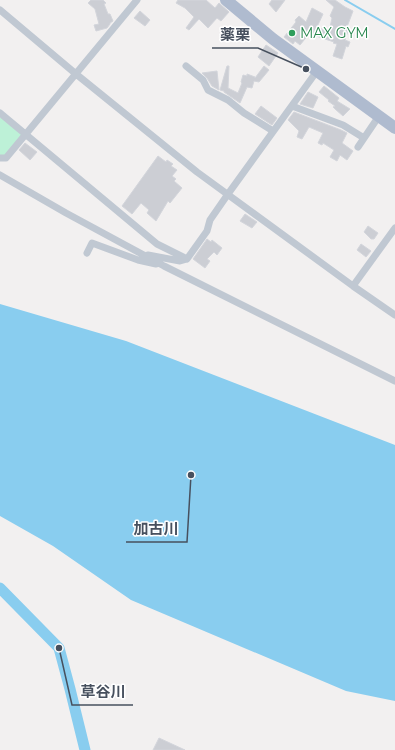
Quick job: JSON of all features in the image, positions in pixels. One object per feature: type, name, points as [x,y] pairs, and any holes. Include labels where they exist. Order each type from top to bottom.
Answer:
[{"type":"main road","points":[[226,0],[273,40],[395,128]]},
{"type":"street","points":[[0,158],[6,158],[26,135],[137,0]]},
{"type":"street","points":[[0,10],[197,172],[395,315]]},
{"type":"street","points":[[186,66],[203,80],[208,90],[228,100],[244,113],[273,131]]},
{"type":"street","points":[[144,255],[152,255],[180,261],[187,259],[207,231],[210,220],[317,71]]},
{"type":"street","points":[[292,106],[343,125],[364,138]]},
{"type":"street","points":[[0,113],[157,244],[187,259]]},
{"type":"street","points":[[358,147],[379,116]]},
{"type":"street","points":[[0,175],[66,213],[164,266],[395,381]]},
{"type":"street","points":[[353,286],[395,228]]},
{"type":"street","points":[[87,253],[92,243],[138,260],[164,266]]},
{"type":"green space","points":[[2,117],[23,135],[5,156],[0,155],[0,118]]},
{"type":"water","points":[[0,304],[126,341],[395,445],[395,701],[346,691],[131,600],[53,546],[0,516]]},
{"type":"building","points":[[91,0],[103,0],[106,3],[104,4],[113,21],[107,28],[96,31],[94,25],[99,24],[95,9],[88,3]]},
{"type":"building","points":[[178,0],[206,0],[215,8],[219,3],[229,12],[221,21],[217,18],[208,28],[199,19],[189,30],[186,28],[194,17],[185,8],[176,3]]},
{"type":"building","points":[[272,0],[285,0],[276,12],[269,4]]},
{"type":"building","points":[[326,0],[335,0],[353,11],[347,27],[349,28],[345,40],[350,42],[348,47],[346,46],[342,59],[333,56],[337,44],[333,43],[334,42],[316,36],[315,38],[309,34],[300,45],[295,41],[293,44],[284,37],[299,16],[306,22],[312,8],[323,14],[317,27],[329,32],[332,18],[330,16],[334,7]]},
{"type":"building","points":[[140,11],[150,20],[145,26],[134,18]]},
{"type":"building","points":[[266,45],[278,53],[269,66],[258,57]]},
{"type":"building","points":[[227,66],[229,66],[228,88],[238,93],[243,75],[247,76],[247,74],[255,78],[264,66],[269,70],[259,82],[254,81],[252,88],[247,87],[240,103],[224,91],[220,90]]},
{"type":"building","points":[[217,71],[219,90],[212,86],[202,73]]},
{"type":"building","points":[[324,86],[339,98],[337,101],[350,109],[343,116],[333,107],[335,106],[328,101],[329,100],[319,92]]},
{"type":"building","points":[[308,92],[318,97],[313,108],[300,104]]},
{"type":"building","points":[[261,106],[277,118],[272,125],[255,114]]},
{"type":"building","points":[[294,112],[347,133],[342,143],[353,151],[347,160],[340,155],[337,161],[330,157],[334,150],[323,143],[322,145],[318,143],[323,133],[309,127],[302,139],[297,137],[299,131],[288,120]]},
{"type":"building","points":[[25,143],[37,152],[30,160],[19,150]]},
{"type":"building","points":[[158,156],[166,162],[167,160],[173,164],[171,166],[177,170],[172,176],[176,179],[174,181],[182,188],[170,203],[168,201],[156,221],[147,213],[149,210],[141,203],[132,214],[122,206]]},
{"type":"building","points":[[245,214],[257,222],[252,228],[240,221]]},
{"type":"building","points":[[368,226],[378,233],[374,239],[371,239],[364,232]]},
{"type":"building","points":[[207,239],[211,242],[212,240],[222,248],[217,255],[214,252],[207,259],[210,261],[205,268],[193,259]]},
{"type":"building","points":[[361,244],[371,251],[366,257],[357,250]]},
{"type":"building","points":[[159,738],[185,750],[153,750]]},
{"type":"waterway","points":[[345,0],[395,29]]},
{"type":"waterway","points":[[0,588],[59,648],[85,750]]},
{"type":"place","name":"MAX GYM","points":[[292,33]]},
{"type":"place","name":"薬栗","points":[[306,69]]},
{"type":"place","name":"加古川","points":[[191,475]]},
{"type":"place","name":"草谷川","points":[[59,648]]}]
